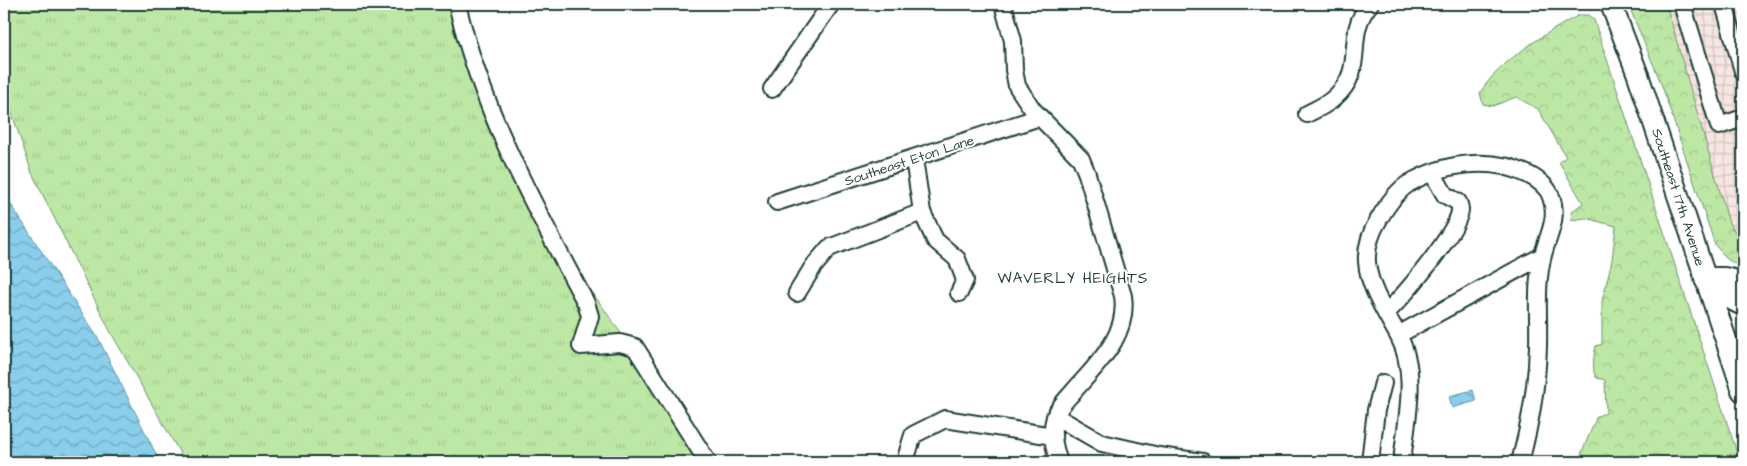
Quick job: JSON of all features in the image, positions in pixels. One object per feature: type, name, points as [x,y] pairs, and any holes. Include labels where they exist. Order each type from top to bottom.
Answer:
[{"type":"highway","points":[[1706,279],[1724,279],[1743,283]]},
{"type":"highway","points":[[1706,279],[1743,304]]},
{"type":"main road","name":"Southeast 17th Avenue","points":[[1611,4],[1638,75],[1743,390]]},
{"type":"street","points":[[457,4],[465,39],[496,125],[515,168],[586,302],[590,316],[581,346],[620,344],[635,347],[707,461]]},
{"type":"street","points":[[772,89],[831,4]]},
{"type":"street","points":[[1004,4],[1011,28],[1017,86],[1040,117],[1080,160],[1087,174],[1123,296],[1125,309],[1123,323],[1110,347],[1055,416],[1053,436],[1059,462]]},
{"type":"street","points":[[1307,114],[1333,99],[1347,85],[1353,73],[1358,22],[1370,4]]},
{"type":"street","points":[[1682,4],[1719,126],[1742,122]]},
{"type":"street","points":[[1724,4],[1743,71]]},
{"type":"street","name":"Southeast Eton Lane","points":[[777,202],[1040,117]]},
{"type":"street","points":[[914,159],[922,212],[935,240],[957,259],[965,280],[958,293]]},
{"type":"street","points":[[1402,462],[1410,373],[1406,348],[1386,313],[1371,280],[1367,262],[1368,244],[1374,227],[1383,212],[1406,185],[1465,164],[1489,164],[1512,166],[1541,182],[1551,196],[1555,215],[1542,256],[1539,281],[1538,347],[1534,392],[1520,462]]},
{"type":"street","points":[[1386,313],[1402,298],[1453,230],[1461,210],[1458,202],[1445,195],[1433,174]]},
{"type":"street","points":[[797,293],[813,267],[829,248],[922,212]]},
{"type":"street","points":[[1398,335],[1542,256]]},
{"type":"street","points":[[1370,462],[1376,410],[1383,383]]},
{"type":"street","points":[[1055,416],[1102,443],[1159,456],[1203,462]]},
{"type":"street","points":[[907,455],[912,435],[945,419],[1053,436]]},
{"type":"shaded area","points":[[1639,4],[1743,4],[1743,262]]},
{"type":"green space","points":[[4,4],[454,4],[465,62],[509,175],[628,343],[705,462],[185,462],[110,331],[32,173],[4,90]]},
{"type":"green space","points":[[1628,4],[1666,4],[1729,223],[1743,244],[1743,269],[1727,259],[1715,245],[1661,83]]},
{"type":"green space","points":[[1579,15],[1588,15],[1594,20],[1740,462],[1692,462],[1686,458],[1673,462],[1578,462],[1597,416],[1606,413],[1605,380],[1595,376],[1594,353],[1596,346],[1602,344],[1602,301],[1612,260],[1616,226],[1585,218],[1572,220],[1571,212],[1583,203],[1559,162],[1566,157],[1538,109],[1516,97],[1493,106],[1483,104],[1480,93],[1488,81],[1511,59],[1538,39]]},
{"type":"water","points":[[4,194],[98,338],[160,462],[4,462]]},
{"type":"water","points":[[1473,390],[1476,401],[1452,408],[1449,396]]},
{"type":"district","name":"WAVERLY HEIGHTS","points":[[1073,278]]}]
